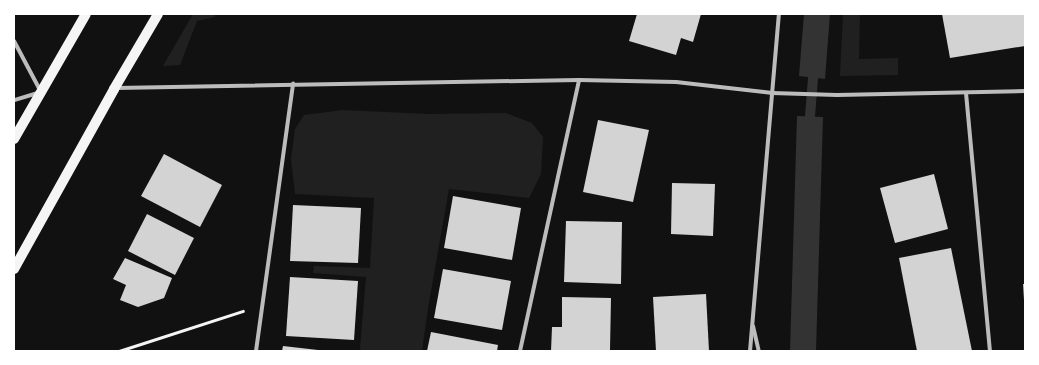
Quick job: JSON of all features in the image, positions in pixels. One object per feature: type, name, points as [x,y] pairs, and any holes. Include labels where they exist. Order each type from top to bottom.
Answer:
[{"type":"main road","points":[[14,139],[86,14]]},
{"type":"main road","points":[[14,269],[114,88],[158,14]]},
{"type":"street","points":[[750,351],[780,14]]},
{"type":"street","points":[[14,41],[41,92],[14,100]]},
{"type":"street","points":[[114,88],[579,80],[676,82],[772,93],[837,95],[1025,91]]},
{"type":"street","points":[[520,351],[579,80]]},
{"type":"street","points":[[256,351],[293,84]]},
{"type":"street","points":[[966,93],[990,351]]},
{"type":"street","points":[[752,321],[759,351]]},
{"type":"path","points":[[119,351],[262,304]]},
{"type":"shaded area","points":[[193,14],[215,14],[215,17],[197,21],[180,65],[163,66]]},
{"type":"shaded area","points":[[804,14],[830,14],[825,79],[799,76]]},
{"type":"shaded area","points":[[843,14],[860,14],[859,59],[898,58],[898,75],[840,76]]},
{"type":"shaded area","points":[[343,110],[428,114],[506,113],[532,123],[543,137],[541,174],[529,198],[449,189],[422,351],[361,351],[366,277],[313,273],[314,266],[370,268],[374,198],[295,194],[291,159],[295,129],[304,115]]},
{"type":"shaded area","points":[[797,116],[823,117],[816,351],[790,351]]},
{"type":"building","points":[[637,14],[701,14],[693,42],[681,38],[676,55],[629,41]]},
{"type":"building","points":[[942,14],[1025,14],[1025,46],[950,58]]},
{"type":"building","points":[[598,120],[649,130],[633,202],[583,192]]},
{"type":"building","points":[[164,154],[222,185],[200,227],[141,196]]},
{"type":"building","points":[[934,174],[948,229],[895,243],[880,188]]},
{"type":"building","points":[[672,183],[715,184],[713,236],[671,234]]},
{"type":"building","points":[[453,196],[521,208],[512,260],[444,248]]},
{"type":"building","points":[[293,205],[361,208],[358,263],[290,261]]},
{"type":"building","points":[[147,214],[194,238],[175,275],[128,251]]},
{"type":"building","points":[[566,221],[622,222],[621,284],[564,282]]},
{"type":"building","points":[[951,248],[972,351],[917,351],[899,258]]},
{"type":"building","points":[[125,258],[172,278],[164,298],[138,307],[120,300],[126,285],[113,279]]},
{"type":"building","points":[[443,269],[511,281],[502,330],[434,318]]},
{"type":"building","points":[[290,277],[358,281],[354,340],[286,336]]},
{"type":"building","points":[[1023,284],[1025,284],[1025,300],[1024,300]]},
{"type":"building","points":[[706,294],[709,351],[656,351],[653,297]]},
{"type":"building","points":[[562,297],[611,298],[610,350],[551,351],[552,327],[562,327]]},
{"type":"building","points":[[431,332],[498,345],[497,351],[427,351]]},
{"type":"building","points":[[283,346],[318,350],[318,351],[282,351]]},
{"type":"waterway","points":[[809,129],[814,65]]}]
